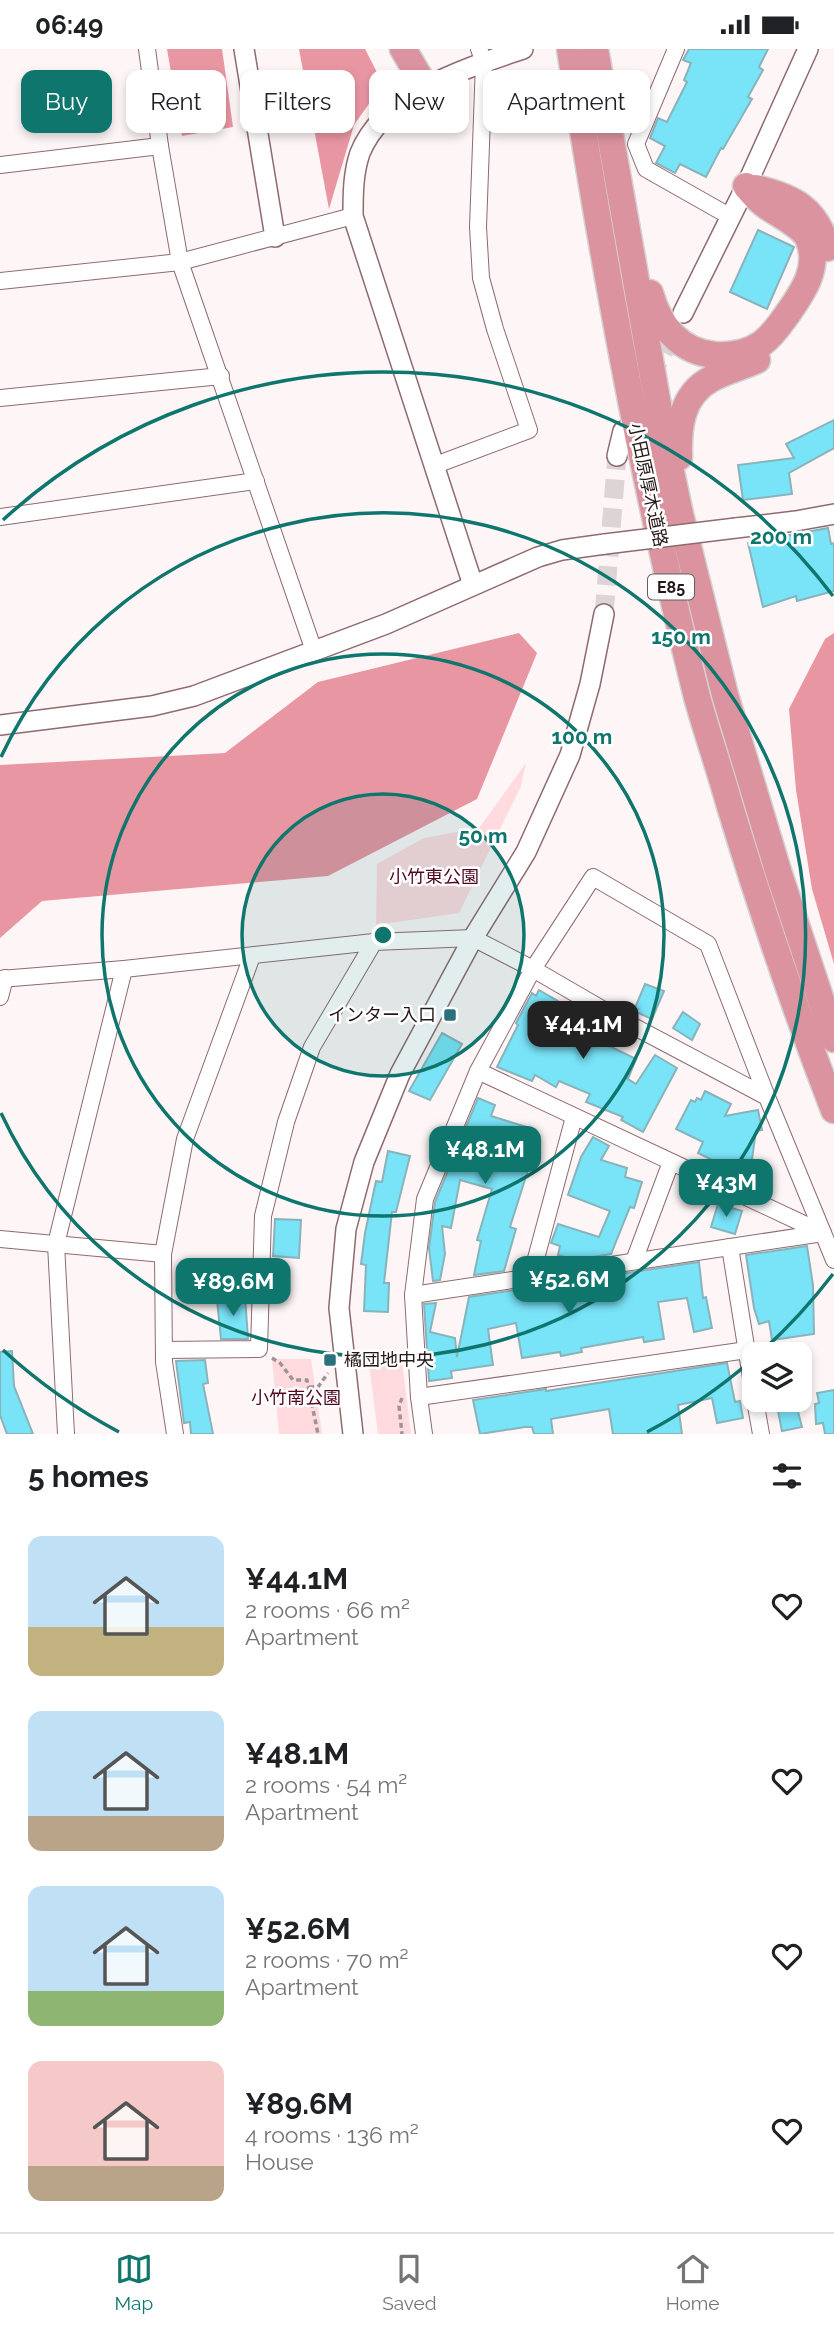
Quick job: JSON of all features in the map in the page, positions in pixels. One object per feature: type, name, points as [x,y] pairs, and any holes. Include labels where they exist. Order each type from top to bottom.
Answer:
[{"type":"highway","points":[[403,49],[415,70]]},
{"type":"highway","points":[[413,49],[420,70]]},
{"type":"highway","name":"小田原厚木道路","points":[[570,49],[634,423],[698,700],[753,883],[834,1110]]},
{"type":"highway","name":"小田原厚木道路","points":[[595,49],[598,70]]},
{"type":"highway","name":"小田原厚木道路","points":[[609,133],[680,514],[729,708],[779,874],[834,1039]]},
{"type":"highway","points":[[610,133],[654,308],[666,330],[683,345],[704,354],[726,356],[746,352],[761,344],[776,330],[804,290],[812,271],[813,250],[806,234],[763,203],[746,186]]},
{"type":"highway","points":[[680,514],[678,431],[682,411],[693,395],[709,380],[781,347],[822,290],[828,271],[828,249],[822,230],[810,212],[796,202],[773,192],[746,186]]},
{"type":"street","points":[[147,49],[180,262],[314,650]]},
{"type":"street","points":[[244,49],[275,237]]},
{"type":"street","points":[[456,70],[481,56],[523,49]]},
{"type":"street","points":[[676,49],[636,143],[646,169],[731,217]]},
{"type":"street","points":[[684,313],[746,186],[808,49]]},
{"type":"street","points":[[433,466],[529,430],[481,278],[478,227],[481,56]]},
{"type":"street","points":[[372,133],[360,153],[354,181],[353,216],[473,585]]},
{"type":"street","points":[[0,165],[160,146]]},
{"type":"street","points":[[0,281],[180,262],[353,216]]},
{"type":"street","points":[[0,398],[221,376]]},
{"type":"street","points":[[617,456],[623,431]]},
{"type":"street","points":[[0,517],[256,481]]},
{"type":"street","points":[[0,725],[152,706],[194,696],[386,624],[538,557],[562,550],[834,514]]},
{"type":"street","points":[[353,1434],[339,1308],[346,1229],[364,1162],[400,1075],[473,938],[526,852],[570,754],[590,684],[604,614]]},
{"type":"street","points":[[424,1434],[413,1295],[425,1199],[478,1071],[533,969],[593,877],[708,944],[834,1261]]},
{"type":"street","points":[[0,997],[2,978],[124,969],[374,942],[473,938],[767,1097]]},
{"type":"street","points":[[164,1350],[258,1349],[263,1216],[286,1122],[312,1047],[374,942]]},
{"type":"street","points":[[176,1434],[164,1350],[163,1254],[185,1139],[252,956]]},
{"type":"street","points":[[66,1434],[56,1244],[124,969]]},
{"type":"street","points":[[478,1071],[823,1233]]},
{"type":"street","points":[[531,1277],[574,1117]]},
{"type":"street","points":[[634,1261],[671,1162]]},
{"type":"street","points":[[413,1295],[823,1233]]},
{"type":"street","points":[[0,1239],[163,1254]]},
{"type":"street","points":[[730,1247],[746,1342]]},
{"type":"street","points":[[419,1397],[742,1351]]},
{"type":"street","points":[[757,1412],[761,1434]]},
{"type":"path","points":[[258,1349],[280,1363],[293,1380],[307,1380],[317,1434]]},
{"type":"green space","name":"小竹東公園","points":[[526,763],[521,786],[459,913],[376,925],[377,864],[424,838],[479,828]]},
{"type":"green space","name":"小竹南公園","points":[[401,1353],[411,1434],[378,1434],[368,1357]]},
{"type":"green space","name":"小竹南公園","points":[[272,1359],[311,1359],[322,1434],[279,1434]]},
{"type":"shaded area","points":[[167,49],[222,49],[225,70],[171,70]]},
{"type":"shaded area","points":[[299,49],[365,49],[376,70],[369,70],[369,104],[355,124],[355,70],[303,70]]},
{"type":"shaded area","points":[[226,77],[233,127],[226,128]]},
{"type":"shaded area","points":[[315,133],[352,133],[329,209]]},
{"type":"shaded area","points":[[519,633],[537,653],[477,799],[328,876],[42,901],[0,938],[0,765],[225,753],[318,682]]},
{"type":"shaded area","points":[[834,633],[834,964],[812,889],[796,790],[789,709],[825,639]]},
{"type":"building","points":[[689,49],[768,49],[759,67],[763,70],[748,97],[752,99],[706,177],[680,164],[675,173],[656,163],[665,146],[650,138],[658,118],[667,122],[687,82],[684,80],[691,63],[683,60]]},
{"type":"building","points":[[758,230],[794,247],[767,309],[730,292]]},
{"type":"building","points":[[834,420],[834,448],[789,473],[792,494],[743,500],[738,465],[794,458],[786,444]]},
{"type":"building","points":[[828,528],[831,544],[834,543],[834,591],[797,601],[796,596],[763,607],[748,543]]},
{"type":"building","points":[[645,984],[664,991],[652,1019],[636,1012],[638,1009],[635,1008]]},
{"type":"building","points":[[539,990],[570,1008],[572,1004],[590,1014],[591,1020],[598,1023],[591,1037],[636,1059],[628,1079],[636,1084],[655,1055],[677,1068],[643,1132],[621,1120],[623,1117],[586,1102],[590,1094],[559,1081],[556,1087],[535,1075],[532,1081],[497,1067],[532,993],[536,996]]},
{"type":"building","points":[[683,1012],[700,1024],[692,1040],[673,1028]]},
{"type":"building","points":[[442,1033],[462,1044],[430,1100],[409,1091]]},
{"type":"building","points":[[705,1091],[731,1104],[725,1116],[758,1110],[762,1130],[756,1131],[749,1180],[732,1178],[733,1170],[698,1153],[703,1142],[676,1129],[691,1100],[701,1100]]},
{"type":"building","points":[[478,1098],[495,1105],[491,1116],[533,1129],[527,1149],[534,1151],[510,1227],[516,1229],[504,1271],[474,1275],[481,1241],[477,1240],[492,1189],[460,1180],[451,1228],[442,1226],[445,1254],[440,1280],[433,1281],[429,1248],[435,1202]]},
{"type":"building","points":[[593,1137],[609,1146],[601,1160],[627,1168],[625,1177],[642,1182],[634,1208],[630,1207],[611,1254],[575,1260],[558,1255],[560,1246],[551,1243],[558,1224],[599,1237],[610,1211],[568,1195],[581,1157]]},
{"type":"building","points":[[388,1151],[410,1156],[396,1212],[392,1212],[384,1283],[389,1283],[388,1312],[364,1311],[366,1265],[361,1264],[365,1233],[376,1181],[382,1182]]},
{"type":"building","points":[[718,1204],[742,1211],[735,1234],[711,1227]]},
{"type":"building","points":[[275,1219],[301,1220],[299,1258],[273,1256]]},
{"type":"building","points":[[807,1246],[813,1285],[814,1334],[772,1340],[769,1321],[759,1324],[754,1308],[746,1255]]},
{"type":"building","points":[[699,1262],[703,1298],[706,1297],[712,1328],[694,1332],[687,1298],[658,1302],[664,1339],[644,1342],[643,1337],[581,1348],[582,1352],[561,1356],[560,1352],[522,1358],[516,1323],[488,1329],[493,1365],[451,1371],[452,1378],[429,1381],[424,1304],[436,1303],[430,1332],[455,1338],[457,1357],[469,1297]]},
{"type":"building","points":[[245,1296],[248,1339],[221,1339],[217,1300]]},
{"type":"building","points":[[12,1351],[14,1386],[33,1434],[7,1434],[0,1415],[0,1352]]},
{"type":"building","points":[[205,1360],[208,1383],[203,1384],[213,1434],[191,1434],[190,1422],[184,1423],[176,1361]]},
{"type":"building","points":[[727,1363],[735,1402],[740,1401],[743,1418],[717,1423],[712,1398],[678,1405],[682,1434],[613,1434],[609,1409],[551,1419],[553,1434],[534,1434],[532,1427],[525,1427],[480,1434],[473,1400]]},
{"type":"building","points":[[834,1390],[834,1434],[825,1434],[823,1423],[816,1424],[815,1404],[819,1403],[817,1393]]},
{"type":"building","points":[[778,1412],[798,1412],[802,1427],[782,1431]]},
{"type":"tunnel","points":[[650,378],[678,324]]},
{"type":"tunnel","points":[[604,614],[617,456]]},
{"type":"place","name":"インター入口","points":[[450,1015]]},
{"type":"place","name":"橘団地中央","points":[[330,1360]]}]
